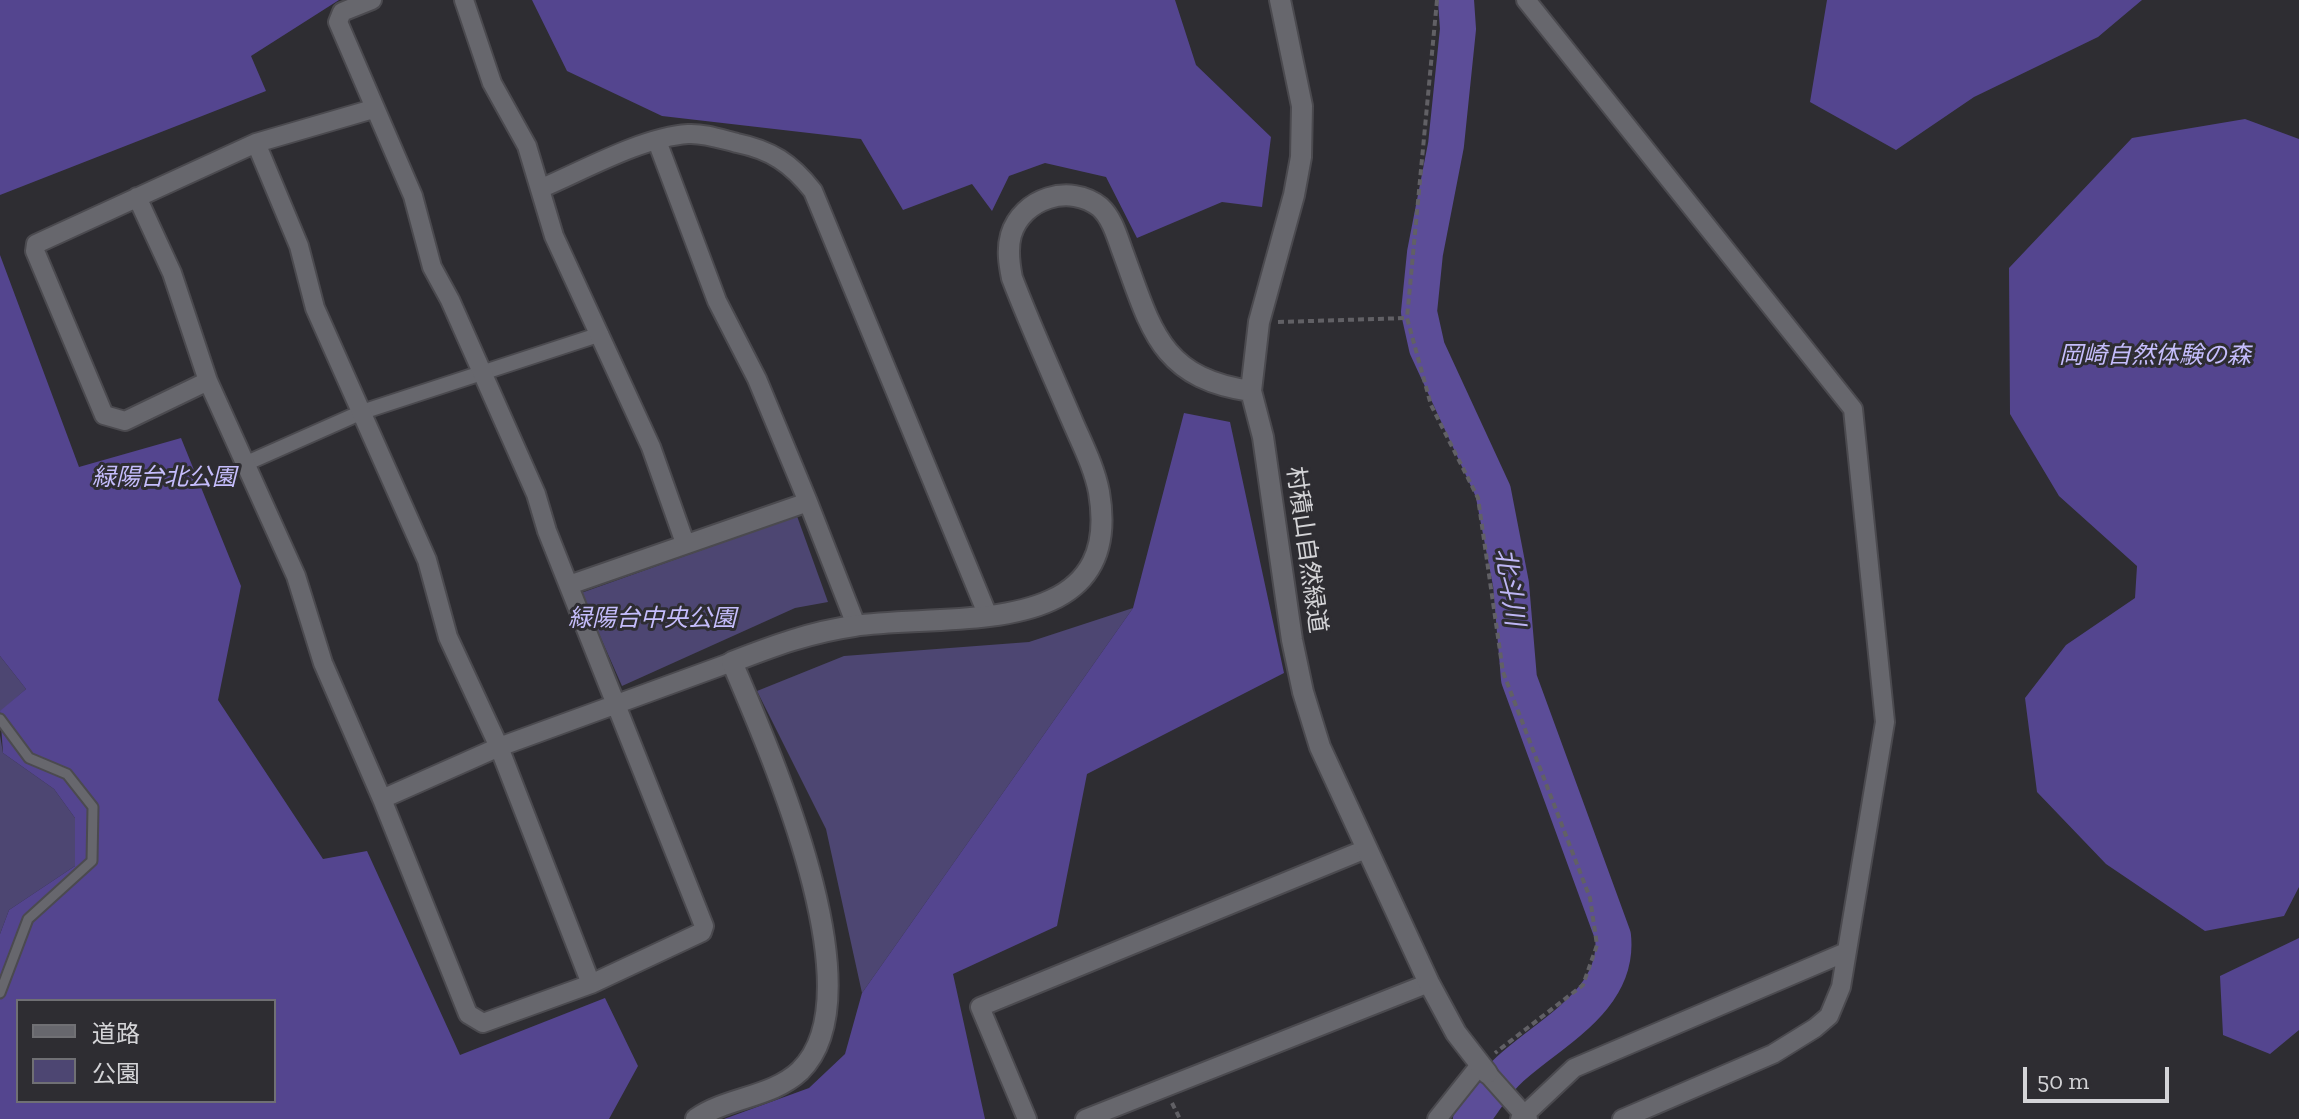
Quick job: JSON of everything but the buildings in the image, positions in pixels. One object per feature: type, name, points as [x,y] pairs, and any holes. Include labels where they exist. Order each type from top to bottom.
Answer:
[{"type":"street","points":[[137,197],[172,273],[208,381],[296,576],[323,663],[382,799],[468,1014],[474,1021],[483,1023],[591,984],[702,932],[704,926],[536,494],[436,276],[418,210],[338,22],[342,12],[372,0]]},
{"type":"street","points":[[464,0],[492,83],[527,146],[554,236],[651,447],[685,543]]},
{"type":"street","name":"村積山自然緑道","points":[[1280,0],[1302,106],[1301,157],[1259,322],[1251,391],[1263,437],[1303,692],[1320,747],[1429,983],[1456,1033],[1484,1069]]},
{"type":"street","points":[[1526,0],[1853,409],[1885,722],[1846,952],[1829,1016],[1773,1054],[1622,1119]]},
{"type":"street","points":[[208,381],[125,421],[104,415],[35,251],[36,244],[256,143],[373,109]]},
{"type":"street","points":[[542,188],[657,141],[687,134],[754,147],[780,156],[813,191],[988,616]]},
{"type":"street","points":[[657,141],[713,291],[757,379],[856,625]]},
{"type":"street","points":[[256,143],[299,246],[315,308],[427,560],[448,637],[499,747],[591,984]]},
{"type":"street","points":[[382,799],[499,747],[780,642],[856,625],[988,616],[1042,606],[1067,592],[1094,559],[1102,528],[1093,472],[1012,278],[1011,236],[1028,208],[1046,199],[1068,194],[1100,207],[1115,231],[1155,333],[1173,358],[1205,381],[1251,391]]},
{"type":"street","points":[[247,463],[362,412],[601,334]]},
{"type":"street","points":[[569,585],[808,502]]},
{"type":"street","points":[[696,1119],[771,1089],[798,1073],[816,1049],[829,1010],[824,950],[804,842],[732,662]]},
{"type":"street","points":[[1027,1119],[980,1007],[1366,849]]},
{"type":"street","points":[[1440,1115],[1484,1069],[1522,1114],[1574,1068],[1846,952]]},
{"type":"street","points":[[1085,1119],[1429,983]]},
{"type":"lane","points":[[0,719],[29,758],[67,774],[93,807],[92,861],[28,919],[0,993]]},
{"type":"path","points":[[1437,0],[1407,318],[1431,405],[1478,498],[1503,672],[1590,898],[1597,945],[1583,985],[1484,1069]]},
{"type":"path","points":[[1259,322],[1407,318]]},
{"type":"green space","points":[[0,0],[339,0],[251,56],[266,91],[0,195]]},
{"type":"green space","points":[[532,0],[1175,0],[1196,65],[1271,137],[1262,207],[1222,202],[1137,238],[1106,177],[1045,163],[1009,176],[992,211],[972,184],[903,210],[861,139],[662,116],[567,71]]},
{"type":"green space","points":[[1827,0],[2142,0],[2098,37],[1974,97],[1896,150],[1810,102]]},
{"type":"green space","name":"岡崎自然体験の森","points":[[2245,119],[2299,139],[2299,887],[2284,916],[2205,931],[2106,864],[2037,792],[2025,698],[2066,645],[2135,598],[2137,566],[2059,496],[2010,414],[2009,268],[2132,138]]},
{"type":"green space","name":"緑陽台北公園","points":[[0,255],[79,467],[181,438],[241,586],[218,700],[323,859],[367,851],[460,1055],[605,998],[638,1066],[609,1119],[0,1119],[0,934],[9,910],[75,866],[75,818],[54,789],[3,753],[0,711],[26,689],[0,656]]},
{"type":"green space","points":[[1184,413],[1230,422],[1284,673],[1087,774],[1057,926],[953,974],[985,1119],[724,1119],[809,1088],[845,1054],[862,993],[1133,608]]},
{"type":"green space","name":"緑陽台中央公園","points":[[797,516],[828,602],[795,608],[622,686],[581,593]]},
{"type":"green space","points":[[1133,608],[862,993],[826,829],[757,691],[844,656],[1029,642]]},
{"type":"green space","points":[[0,656],[26,689],[0,712]]},
{"type":"green space","points":[[0,735],[3,753],[54,789],[75,818],[75,866],[9,910],[0,934]]},
{"type":"green space","points":[[2299,938],[2299,1030],[2270,1054],[2223,1035],[2220,976]]},
{"type":"waterway","name":"北斗川","points":[[1456,0],[1458,29],[1446,145],[1425,253],[1419,312],[1427,348],[1493,491],[1511,584],[1519,679],[1613,936],[1612,959],[1594,997],[1562,1028],[1509,1070],[1471,1119]]}]
